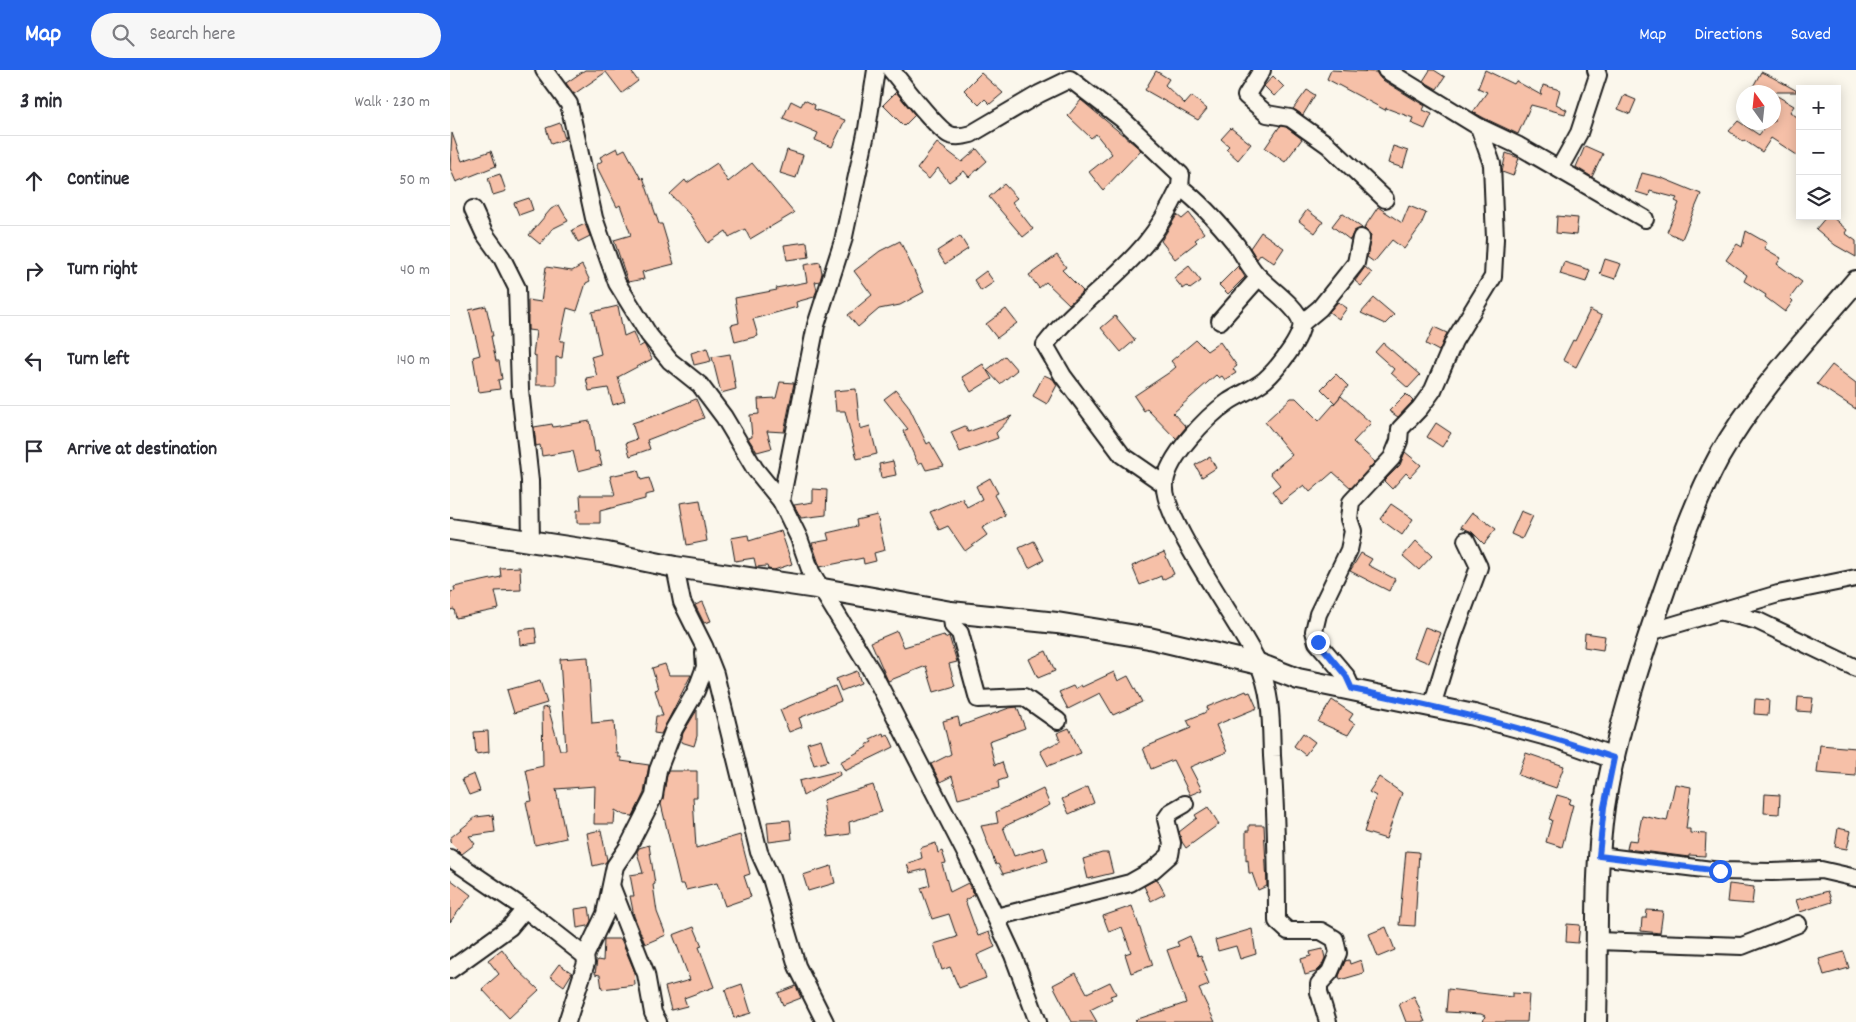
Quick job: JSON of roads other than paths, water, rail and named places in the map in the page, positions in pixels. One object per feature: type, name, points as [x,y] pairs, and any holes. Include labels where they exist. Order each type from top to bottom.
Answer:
[{"type":"street","points":[[544,70],[569,104],[594,218],[617,283],[649,336],[670,361],[700,385],[724,417],[755,468],[781,501],[799,538],[811,572],[874,675],[967,856],[996,917],[1038,1022]]},
{"type":"street","points":[[781,501],[816,325],[843,241],[867,129],[876,70]]},
{"type":"street","points":[[891,70],[949,135],[960,137],[971,134],[1039,94],[1070,79],[1122,119],[1181,176],[1180,188],[1166,218],[1147,242],[1117,274],[1063,321],[1045,345],[1062,376],[1122,455],[1164,484]]},
{"type":"street","points":[[1262,70],[1246,96],[1267,114],[1290,118],[1328,145],[1385,199]]},
{"type":"street","points":[[1386,70],[1479,127],[1559,169],[1645,218]]},
{"type":"street","points":[[1559,169],[1580,133],[1598,75],[1596,70]]},
{"type":"street","points":[[1352,689],[1346,676],[1318,642],[1314,631],[1318,614],[1349,550],[1353,531],[1349,519],[1351,502],[1392,458],[1400,429],[1420,408],[1433,390],[1454,341],[1493,277],[1495,239],[1492,164],[1479,127]]},
{"type":"street","points":[[1180,188],[1202,204],[1259,277],[1297,314],[1302,323]]},
{"type":"street","points":[[473,209],[484,233],[502,258],[517,288],[520,390],[530,481],[531,540]]},
{"type":"street","points":[[1328,1022],[1319,992],[1320,984],[1330,972],[1338,953],[1335,939],[1321,931],[1288,931],[1277,921],[1277,852],[1269,691],[1259,664],[1241,628],[1178,529],[1169,506],[1164,484],[1167,473],[1187,442],[1208,419],[1228,402],[1265,380],[1293,345],[1300,332],[1302,323],[1320,308],[1356,263],[1361,238]]},
{"type":"street","points":[[1220,321],[1259,277]]},
{"type":"street","points":[[1596,1022],[1599,856],[1604,807],[1614,758],[1650,632],[1692,510],[1720,456],[1751,408],[1856,281]]},
{"type":"street","points":[[450,529],[531,540],[675,567],[822,589],[951,612],[1057,623],[1149,638],[1259,664],[1298,679],[1432,706],[1539,733],[1614,758]]},
{"type":"street","points":[[1432,706],[1453,637],[1479,568],[1466,540]]},
{"type":"street","points":[[675,567],[682,602],[704,646],[715,674],[759,852],[771,878],[797,966],[825,1022]]},
{"type":"street","points":[[1650,632],[1723,612],[1778,594],[1856,578]]},
{"type":"street","points":[[951,612],[953,626],[960,633],[978,699],[1024,697],[1058,721]]},
{"type":"street","points":[[1723,612],[1758,622],[1856,668]]},
{"type":"street","points":[[567,1022],[586,963],[585,956],[605,914],[612,888],[615,866],[628,847],[654,796],[658,770],[674,729],[696,691],[705,667],[704,646]]},
{"type":"street","points":[[996,917],[1130,882],[1153,870],[1170,855],[1172,844],[1166,819],[1171,812],[1185,804]]},
{"type":"street","points":[[1599,856],[1720,871],[1772,872],[1821,870],[1856,878]]},
{"type":"street","points":[[450,858],[525,909],[585,956]]},
{"type":"street","points":[[612,888],[646,974],[652,1013],[658,1022]]},
{"type":"street","points":[[450,970],[510,927],[525,909]]},
{"type":"street","points":[[1597,941],[1742,946],[1798,924]]}]
